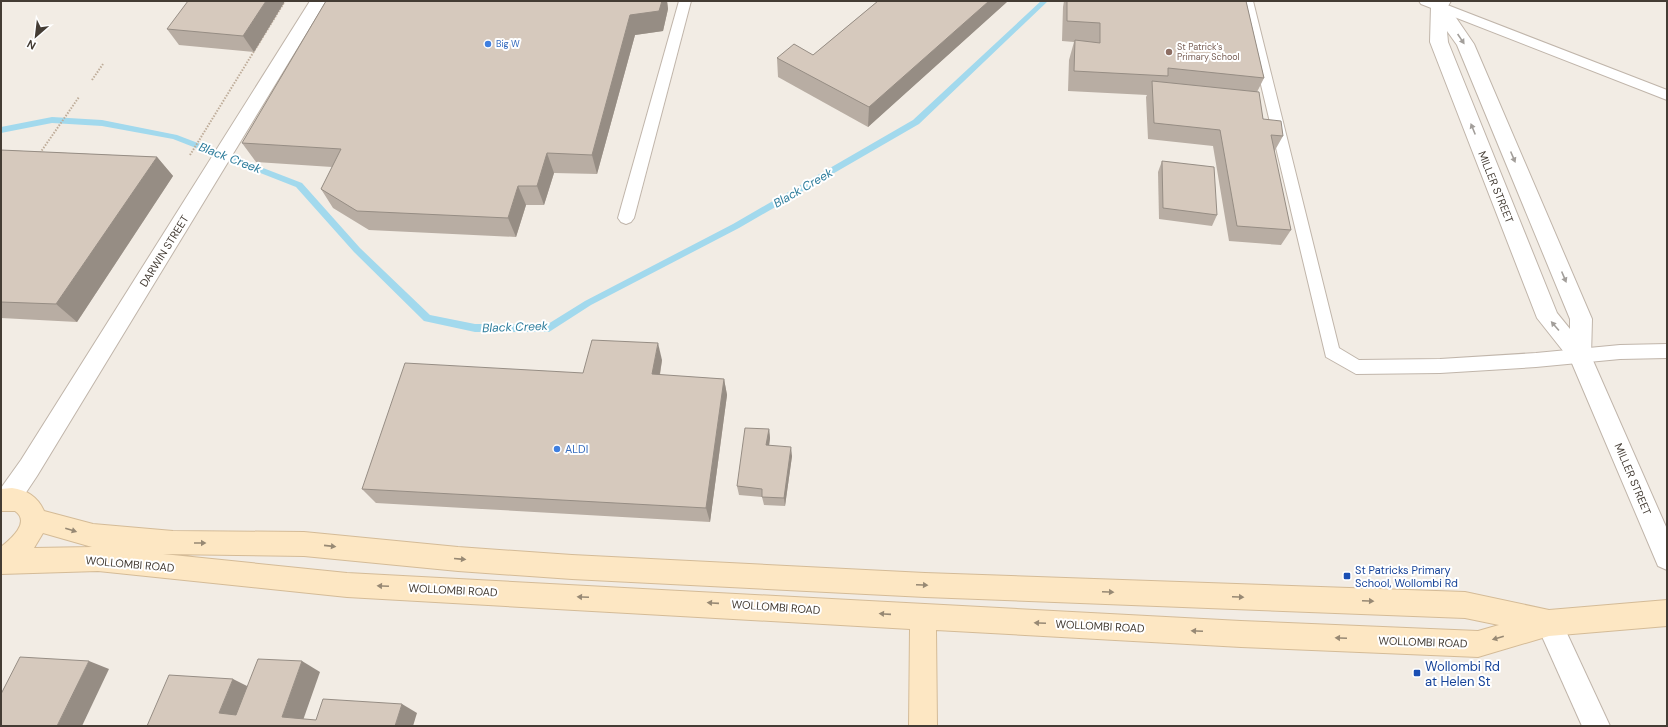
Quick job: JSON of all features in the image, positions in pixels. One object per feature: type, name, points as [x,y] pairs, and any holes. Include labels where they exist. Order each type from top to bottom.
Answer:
[{"type":"main road","points":[[1,562],[24,543],[32,528],[34,519],[30,508],[22,500],[4,499]]},
{"type":"main road","name":"WOLLOMBI ROAD","points":[[34,519],[100,537],[173,543],[304,544],[458,559],[757,576],[1078,591],[1465,605],[1549,623]]},
{"type":"main road","name":"WOLLOMBI ROAD","points":[[1,562],[98,559],[347,584],[680,601],[1241,634],[1478,644],[1549,623],[1667,613]]},
{"type":"main road","points":[[757,576],[798,588],[892,595],[902,600],[924,616]]},
{"type":"main road","points":[[924,616],[954,598],[1043,603],[1078,591]]},
{"type":"main road","points":[[923,726],[924,616]]},
{"type":"street","name":"DARWIN STREET","points":[[4,499],[29,468],[318,1]]},
{"type":"street","name":"MILLER STREET","points":[[1436,3],[1464,44],[1581,320],[1580,356]]},
{"type":"street","name":"MILLER STREET","points":[[1436,3],[1439,42],[1548,318],[1580,356],[1667,558]]},
{"type":"street","points":[[1549,623],[1596,726]]},
{"type":"lane","points":[[626,218],[685,1]]},
{"type":"lane","points":[[1247,1],[1332,352],[1356,367],[1440,366],[1667,351]]},
{"type":"lane","points":[[1436,3],[1667,95]]},
{"type":"path","points":[[190,155],[286,1]]},
{"type":"path","points":[[92,80],[103,64]]},
{"type":"path","points":[[38,157],[79,98]]},
{"type":"building","points":[[188,1],[266,1],[243,36],[167,29]]},
{"type":"building","points":[[326,1],[662,1],[659,11],[630,15],[592,155],[547,153],[537,186],[518,186],[508,218],[357,211],[321,189],[341,149],[242,143]]},
{"type":"building","points":[[878,1],[989,1],[869,107],[777,58],[794,44],[813,55]]},
{"type":"building","name":"St Patrick's Primary School","points":[[1067,1],[1246,1],[1264,78],[1168,68],[1168,76],[1074,71],[1075,40],[1100,43],[1100,23],[1067,21]]},
{"type":"building","points":[[1152,81],[1259,92],[1263,119],[1281,121],[1283,136],[1271,135],[1291,230],[1237,226],[1220,130],[1154,123]]},
{"type":"building","points":[[1,150],[157,157],[56,304],[1,302]]},
{"type":"building","points":[[1162,161],[1214,167],[1217,215],[1163,208]]},
{"type":"building","name":"ALDI","points":[[592,340],[658,343],[652,374],[724,379],[706,508],[362,489],[405,363],[583,373]]},
{"type":"building","points":[[745,428],[769,429],[766,445],[791,447],[784,498],[762,497],[762,489],[737,486]]},
{"type":"building","points":[[20,657],[89,661],[57,726],[1,726],[1,694]]},
{"type":"building","points":[[258,659],[302,661],[282,717],[316,720],[323,699],[402,704],[395,726],[147,726],[169,675],[233,679],[219,713],[236,715]]},
{"type":"waterway","name":"Black Creek","points":[[1,130],[52,120],[102,123],[174,137],[299,185],[357,250],[427,318],[475,328],[549,328],[588,303],[736,226],[916,122],[1045,1]]},
{"type":"place","name":"Big W","points":[[488,44]]},
{"type":"place","name":"St Patrick's Primary School","points":[[1169,52]]},
{"type":"place","name":"ALDI","points":[[557,449]]},
{"type":"place","name":"St Patricks Primary School, Wollombi Rd","points":[[1347,576]]},
{"type":"place","name":"Wollombi Rd at Helen St","points":[[1417,673]]}]
